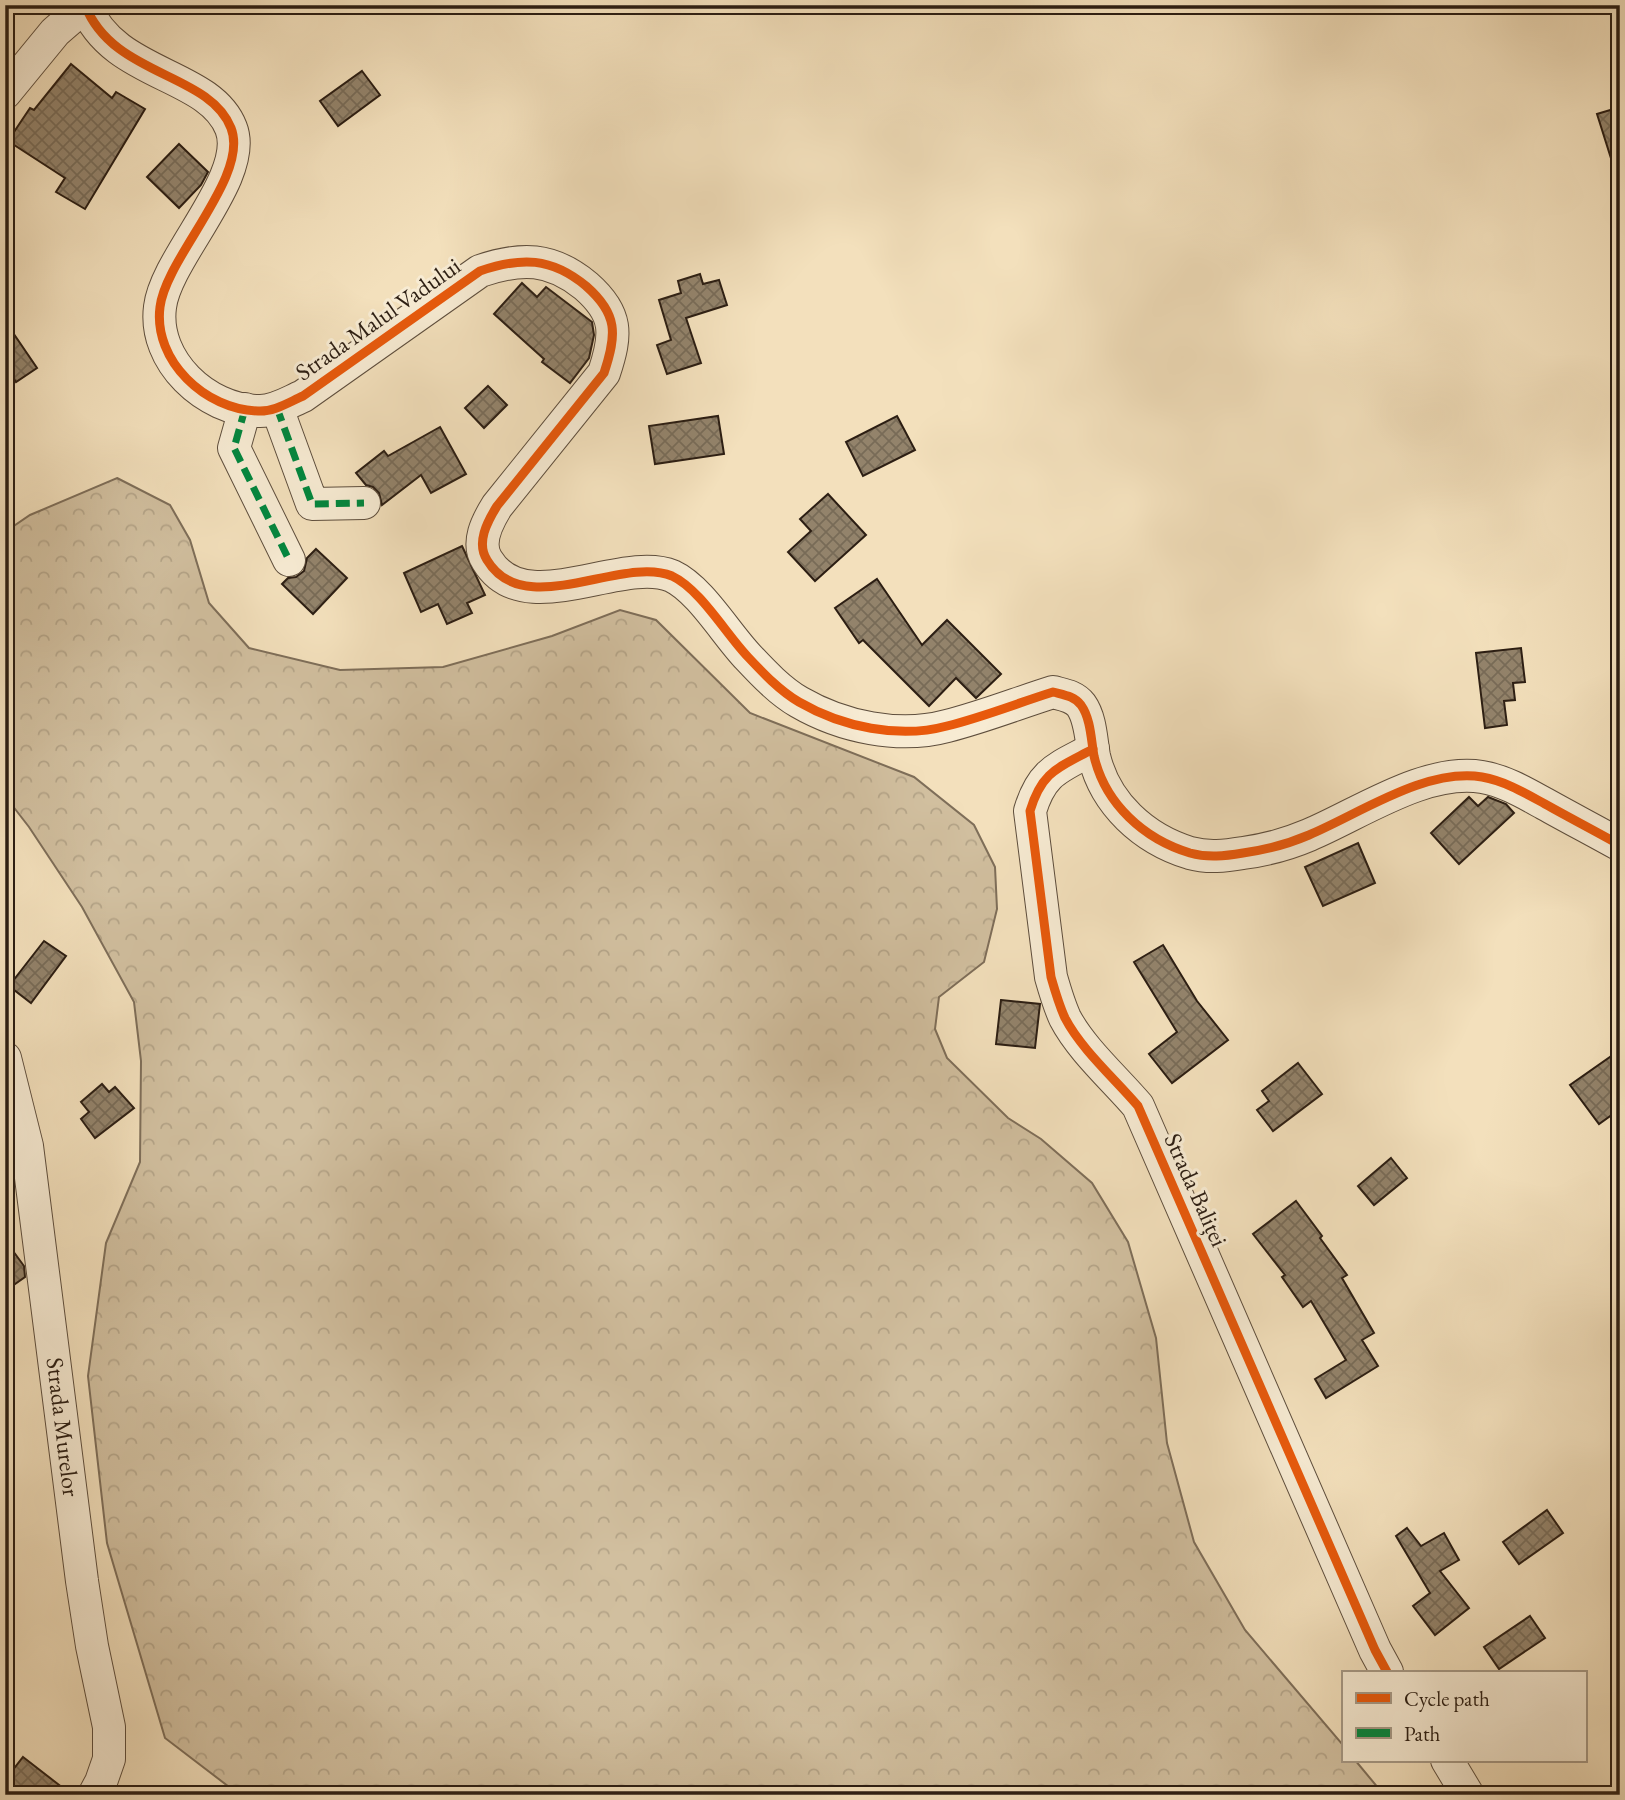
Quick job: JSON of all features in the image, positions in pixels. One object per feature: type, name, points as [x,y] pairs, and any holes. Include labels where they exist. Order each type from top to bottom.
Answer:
[{"type":"street","points":[[5,93],[55,32],[85,6]]},
{"type":"street","name":"Strada Malul Vadului","points":[[85,6],[92,23],[105,40],[122,53],[202,95],[221,110],[232,129],[234,147],[229,168],[165,287],[159,321],[169,352],[182,373],[199,391],[220,402],[245,409],[260,411],[277,408],[303,396],[480,271],[503,263],[543,263],[570,273],[608,310],[613,329],[612,349],[604,373],[497,506],[487,523],[483,543],[485,556],[492,568],[504,578],[534,586],[554,586],[649,571],[676,578],[694,593],[747,656],[773,682],[799,702],[831,717],[868,728],[910,731],[946,727],[1053,692],[1071,696],[1086,714],[1097,769],[1122,812],[1155,838],[1191,853],[1220,857],[1264,850],[1307,836],[1428,781],[1454,775],[1483,777],[1507,784],[1620,845]]},
{"type":"street","points":[[277,408],[312,503],[364,503]]},
{"type":"street","points":[[245,409],[234,448],[289,560]]},
{"type":"street","name":"Strada Baliței","points":[[1093,749],[1057,768],[1044,779],[1036,791],[1030,811],[1051,977],[1058,999],[1066,1020],[1079,1039],[1138,1106],[1386,1671]]},
{"type":"street","name":"Strada Murelor","points":[[5,1058],[27,1146],[82,1581],[109,1727],[109,1759],[94,1795]]},
{"type":"street","points":[[1448,1762],[1468,1795]]},
{"type":"green space","points":[[117,478],[170,505],[190,540],[209,603],[249,648],[340,670],[443,667],[552,636],[620,610],[656,620],[750,713],[914,777],[974,825],[995,867],[997,909],[984,962],[939,997],[935,1029],[947,1058],[1008,1118],[1041,1139],[1092,1183],[1128,1242],[1156,1338],[1167,1443],[1194,1542],[1245,1630],[1342,1744],[1342,1762],[1357,1762],[1384,1795],[255,1795],[237,1793],[165,1738],[107,1543],[88,1376],[106,1243],[140,1162],[141,1061],[134,1002],[82,907],[5,796],[5,532],[30,515]]},
{"type":"building","points":[[71,64],[112,98],[116,92],[145,109],[85,209],[56,192],[65,178],[8,141],[30,108],[34,110]]},
{"type":"building","points":[[362,71],[380,95],[338,126],[320,101]]},
{"type":"building","points":[[1620,107],[1620,171],[1615,171],[1597,114]]},
{"type":"building","points":[[179,144],[208,172],[201,185],[179,208],[147,177]]},
{"type":"building","points":[[700,274],[703,284],[719,280],[727,305],[686,318],[701,363],[667,374],[657,345],[671,340],[659,300],[681,293],[678,281]]},
{"type":"building","points":[[522,283],[537,297],[546,287],[592,322],[594,335],[589,358],[570,383],[542,362],[544,359],[494,314]]},
{"type":"building","points":[[5,321],[37,368],[16,382],[5,366]]},
{"type":"building","points":[[488,386],[507,405],[484,428],[465,408]]},
{"type":"building","points":[[718,416],[724,454],[655,464],[649,426]]},
{"type":"building","points":[[897,416],[915,450],[863,476],[846,442]]},
{"type":"building","points":[[440,427],[466,474],[431,493],[421,475],[382,505],[379,493],[366,485],[356,473],[384,451],[388,456]]},
{"type":"building","points":[[828,494],[866,535],[815,581],[788,552],[811,531],[800,519]]},
{"type":"building","points":[[462,546],[485,595],[467,603],[472,613],[447,624],[438,604],[421,612],[404,573]]},
{"type":"building","points":[[316,549],[347,578],[313,614],[282,584],[288,578],[296,577],[304,571],[307,558]]},
{"type":"building","points":[[877,579],[922,645],[947,620],[1001,674],[976,698],[956,678],[929,706],[863,640],[859,643],[835,608]]},
{"type":"building","points":[[1521,648],[1525,682],[1513,683],[1515,700],[1504,701],[1507,725],[1485,728],[1476,653]]},
{"type":"building","points":[[1469,797],[1478,806],[1488,797],[1506,804],[1514,813],[1459,864],[1431,833]]},
{"type":"building","points":[[1358,843],[1375,883],[1323,906],[1305,867]]},
{"type":"building","points":[[44,941],[66,956],[31,1003],[9,986]]},
{"type":"building","points":[[1163,945],[1197,1001],[1228,1040],[1172,1083],[1149,1054],[1177,1032],[1134,962]]},
{"type":"building","points":[[1001,1000],[1040,1004],[1035,1048],[996,1044]]},
{"type":"building","points":[[1620,1050],[1620,1109],[1599,1124],[1570,1085]]},
{"type":"building","points":[[1298,1063],[1322,1094],[1273,1131],[1257,1110],[1269,1101],[1262,1091]]},
{"type":"building","points":[[102,1084],[109,1092],[115,1087],[134,1108],[95,1138],[81,1119],[89,1112],[81,1102]]},
{"type":"building","points":[[1391,1158],[1407,1178],[1374,1205],[1358,1186]]},
{"type":"building","points":[[1296,1201],[1347,1275],[1342,1278],[1374,1333],[1362,1340],[1378,1366],[1326,1398],[1315,1379],[1346,1360],[1311,1301],[1303,1307],[1282,1277],[1285,1275],[1253,1234]]},
{"type":"building","points":[[5,1240],[24,1266],[25,1277],[5,1291]]},
{"type":"building","points":[[1547,1510],[1563,1533],[1519,1564],[1503,1542]]},
{"type":"building","points":[[1407,1528],[1421,1546],[1444,1533],[1459,1560],[1440,1571],[1469,1608],[1435,1635],[1413,1606],[1430,1593],[1396,1536]]},
{"type":"building","points":[[1530,1616],[1545,1638],[1499,1669],[1484,1647]]},
{"type":"building","points":[[23,1757],[72,1795],[5,1795],[5,1780]]},
{"type":"marked path","points":[[277,408],[312,504],[364,503]]},
{"type":"marked path","points":[[245,409],[234,448],[289,560]]},
{"type":"cycle path","points":[[85,5],[98,29],[117,47],[203,95],[220,110],[231,128],[234,147],[229,169],[176,265],[160,307],[160,327],[165,346],[174,363],[202,392],[239,408],[264,411],[281,406],[303,396],[480,271],[509,263],[535,262],[560,269],[586,286],[604,306],[612,325],[611,347],[604,373],[497,506],[487,526],[483,540],[484,553],[503,578],[524,586],[548,587],[627,573],[651,572],[672,576],[693,591],[748,657],[785,693],[816,711],[871,728],[890,731],[929,730],[1053,692],[1068,696],[1078,702],[1084,711],[1099,773],[1117,804],[1142,829],[1157,839],[1190,853],[1223,856],[1276,846],[1309,835],[1394,794],[1438,779],[1460,776],[1482,777],[1507,784],[1620,845]]},
{"type":"cycle path","points":[[1093,749],[1053,772],[1040,787],[1030,811],[1051,977],[1057,998],[1065,1018],[1080,1041],[1138,1106],[1386,1671]]}]
